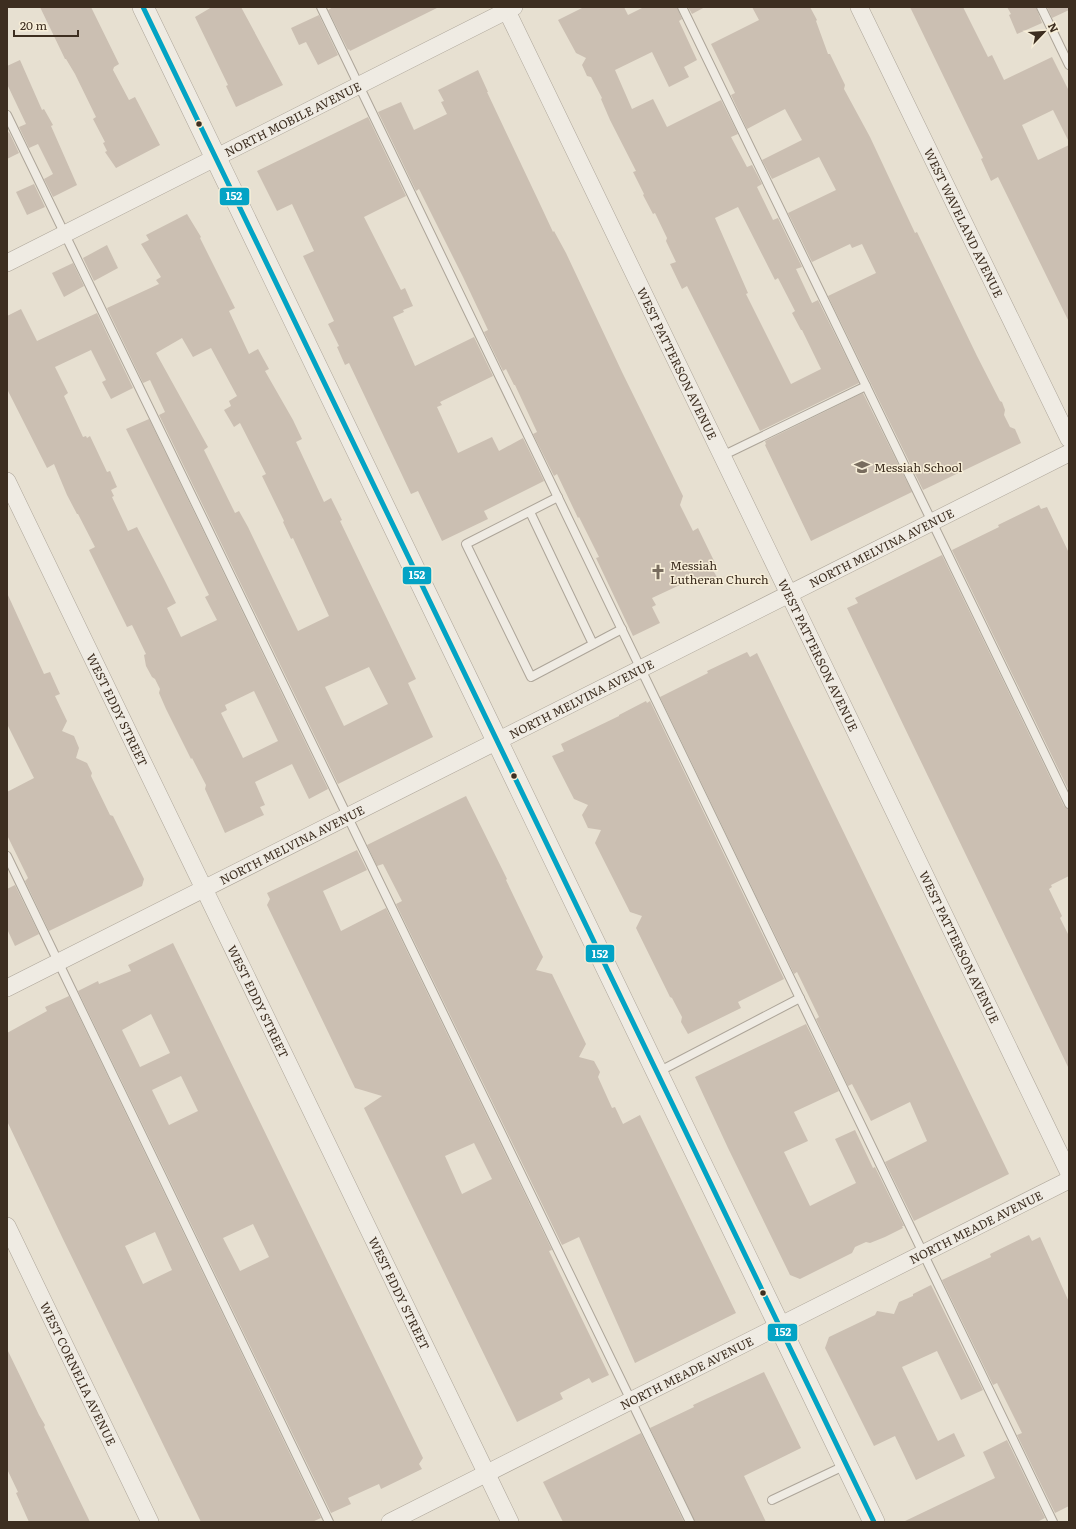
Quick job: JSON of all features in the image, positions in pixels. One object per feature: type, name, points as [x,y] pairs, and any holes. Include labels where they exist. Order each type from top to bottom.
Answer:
[{"type":"street","points":[[143,7],[874,1522]]},
{"type":"street","name":"WEST WAVELAND AVENUE","points":[[859,7],[1069,439]]},
{"type":"street","name":"NORTH MOBILE AVENUE","points":[[7,263],[216,158],[508,8]]},
{"type":"street","name":"WEST PATTERSON AVENUE","points":[[508,8],[722,456],[1069,1173]]},
{"type":"street","name":"NORTH MELVINA AVENUE","points":[[7,988],[1069,453]]},
{"type":"street","name":"WEST EDDY STREET","points":[[7,481],[510,1522]]},
{"type":"street","name":"NORTH MEADE AVENUE","points":[[390,1522],[1069,1180]]},
{"type":"street","name":"WEST CORNELIA AVENUE","points":[[7,1226],[150,1522]]},
{"type":"lane","points":[[321,7],[1053,1522]]},
{"type":"lane","points":[[682,7],[1069,804]]},
{"type":"lane","points":[[1041,7],[1069,65]]},
{"type":"lane","points":[[7,114],[690,1522]]},
{"type":"lane","points":[[722,456],[866,386]]},
{"type":"lane","points":[[558,497],[466,544],[531,677],[622,629]]},
{"type":"lane","points":[[530,512],[593,644]]},
{"type":"lane","points":[[7,856],[329,1522]]},
{"type":"lane","points":[[658,1073],[800,998]]},
{"type":"lane","points":[[772,1500],[846,1464]]},
{"type":"building","points":[[40,7],[91,7],[119,64],[114,67],[113,70],[129,100],[135,97],[160,145],[116,168],[105,152],[107,151],[103,143],[105,142],[93,119],[96,117],[75,74],[65,59]]},
{"type":"building","points":[[212,7],[241,7],[283,85],[236,107],[226,86],[228,85],[195,17]]},
{"type":"building","points":[[333,7],[439,7],[350,51],[349,49],[348,50],[328,10]]},
{"type":"building","points":[[584,7],[624,7],[628,15],[644,7],[677,7],[682,19],[679,21],[697,60],[684,67],[689,77],[669,87],[652,52],[615,70],[632,109],[653,99],[667,127],[721,100],[738,134],[731,137],[747,167],[752,165],[762,184],[757,187],[773,220],[778,218],[802,267],[796,269],[812,303],[818,300],[859,383],[760,431],[687,286],[682,289],[670,264],[676,262],[666,241],[667,238],[655,213],[653,214],[643,195],[644,194],[633,172],[636,171],[610,120],[601,99],[602,98],[591,77],[587,76],[582,65],[586,58],[576,53],[558,20]],"holes":[[[738,207],[775,280],[778,278],[795,311],[792,313],[821,369],[791,384],[746,294],[748,293],[715,218]]]},
{"type":"building","points":[[688,7],[705,7],[692,14]]},
{"type":"building","points":[[752,7],[810,7],[817,20],[816,21],[828,54],[830,54],[845,85],[844,89],[870,137],[915,233],[917,232],[977,356],[1000,401],[1002,402],[1005,410],[1004,415],[1010,427],[1015,429],[1021,443],[923,490],[828,296],[876,273],[862,244],[852,248],[850,244],[812,262],[788,213],[836,190],[819,157],[772,179],[762,160],[802,140],[785,109],[747,129],[731,95],[735,93],[711,44],[759,20]]},
{"type":"building","points":[[910,7],[963,7],[988,57],[992,55],[1004,80],[1052,57],[1069,91],[1069,142],[1053,110],[1022,125],[1038,160],[1069,145],[1069,322],[998,177],[991,181],[981,159],[983,158]]},
{"type":"building","points":[[1007,7],[1036,7],[1042,23],[1017,34],[1009,15],[1011,14]]},
{"type":"building","points":[[1047,7],[1069,7],[1069,10],[1052,18]]},
{"type":"building","points":[[319,15],[338,55],[318,65],[306,42],[299,45],[291,28]]},
{"type":"building","points":[[20,60],[42,110],[44,109],[53,125],[51,126],[77,185],[53,197],[44,179],[53,174],[38,144],[29,148],[19,127],[26,124],[7,84],[7,66]]},
{"type":"building","points":[[478,70],[553,232],[554,231],[566,253],[683,496],[680,505],[693,531],[698,528],[716,565],[711,567],[717,577],[701,584],[697,577],[652,598],[656,605],[652,607],[660,623],[633,636],[596,558],[599,557],[557,474],[554,476],[533,434],[537,432],[515,385],[506,369],[503,371],[484,332],[488,330],[463,277],[419,189],[416,191],[378,112],[401,102],[414,130],[447,114],[441,102],[444,101],[438,90]]},
{"type":"building","points":[[368,117],[406,196],[364,217],[401,290],[405,288],[413,306],[403,310],[404,312],[393,317],[415,366],[474,337],[493,376],[440,402],[442,405],[437,407],[458,453],[492,437],[499,451],[523,438],[544,481],[484,511],[488,519],[442,541],[418,491],[411,494],[349,363],[345,365],[337,347],[339,346],[328,324],[334,321],[303,256],[314,251],[292,204],[277,211],[257,171]]},
{"type":"building","points":[[9,132],[19,153],[7,159],[7,133]]},
{"type":"building","points":[[34,184],[45,207],[27,215],[16,192]]},
{"type":"building","points":[[187,214],[201,237],[200,238],[235,308],[229,311],[249,354],[258,349],[269,369],[265,371],[302,439],[296,442],[324,502],[331,498],[342,520],[340,521],[416,679],[408,683],[433,737],[338,784],[159,415],[165,412],[150,380],[143,383],[107,308],[159,284],[156,280],[161,277],[141,244],[149,240],[146,235]],"holes":[[[182,338],[193,357],[211,348],[237,396],[229,401],[231,406],[224,410],[234,427],[240,423],[266,474],[262,476],[329,616],[298,631],[248,527],[239,511],[235,513],[204,450],[208,447],[156,353]],[[369,667],[388,704],[344,726],[325,687]]]},
{"type":"building","points":[[107,245],[118,268],[94,281],[83,258]]},
{"type":"building","points":[[73,263],[84,286],[64,297],[52,273]]},
{"type":"building","points":[[21,309],[37,341],[97,313],[133,388],[111,399],[102,382],[106,380],[91,350],[55,367],[68,393],[64,396],[83,437],[86,436],[87,438],[90,436],[107,472],[110,471],[117,487],[111,490],[114,496],[112,497],[128,531],[137,527],[176,603],[167,608],[181,637],[217,620],[205,597],[209,595],[126,429],[149,419],[328,789],[309,799],[292,764],[255,782],[265,805],[260,807],[264,815],[225,833],[205,789],[206,785],[166,709],[159,693],[160,689],[155,679],[152,677],[146,666],[144,655],[146,654],[132,625],[127,627],[89,550],[95,547],[67,495],[54,464],[47,468],[7,389],[7,316]],"holes":[[[254,691],[278,741],[243,758],[221,713],[227,710],[225,705]]]},
{"type":"building","points":[[863,393],[912,492],[811,541],[765,445],[765,441]]},
{"type":"building","points":[[1039,505],[1041,509],[1047,507],[1069,553],[1069,791],[952,550]]},
{"type":"building","points":[[942,555],[1064,806],[1069,809],[1069,876],[1051,885],[1052,887],[1049,889],[1062,916],[1060,918],[1069,936],[1069,1069],[847,608],[858,603],[855,598]]},
{"type":"building","points":[[7,593],[44,674],[50,672],[60,694],[55,696],[67,721],[62,731],[74,736],[79,748],[76,758],[87,763],[92,773],[91,776],[110,815],[113,816],[144,879],[142,886],[49,931],[25,881],[28,878],[7,835],[7,792],[34,778],[7,724]]},
{"type":"building","points":[[747,652],[750,657],[757,653],[1009,1174],[914,1221],[885,1162],[927,1141],[910,1102],[871,1121],[852,1084],[848,1086],[816,1019],[819,1017],[797,972],[794,974],[660,697],[708,673],[707,671]]},
{"type":"building","points":[[646,701],[647,703],[650,701],[784,979],[738,1002],[741,1008],[688,1034],[681,1022],[682,1017],[672,998],[670,997],[636,928],[642,916],[630,912],[595,843],[601,830],[588,828],[582,815],[588,805],[574,799],[552,756],[564,751],[561,744]]},
{"type":"building","points":[[466,796],[543,957],[536,970],[552,974],[586,1044],[579,1057],[594,1061],[600,1072],[598,1077],[612,1108],[615,1107],[623,1124],[640,1115],[736,1313],[635,1363],[579,1237],[562,1245],[396,904],[402,901],[383,864],[377,866],[367,845]]},
{"type":"building","points":[[357,850],[367,870],[323,891],[341,931],[386,908],[552,1250],[549,1251],[609,1375],[592,1383],[589,1378],[560,1393],[563,1399],[517,1422],[364,1108],[382,1096],[355,1088],[267,905],[270,899],[267,893]],"holes":[[[474,1143],[492,1179],[462,1194],[445,1156]]]},
{"type":"building","points":[[15,885],[39,934],[15,946],[7,929],[7,889]]},
{"type":"building","points":[[173,943],[423,1458],[419,1464],[422,1469],[381,1489],[379,1484],[348,1498],[351,1504],[331,1513],[78,991],[98,981],[99,984],[131,971],[128,965]],"holes":[[[151,1014],[170,1053],[140,1067],[122,1030]],[[181,1076],[198,1111],[169,1125],[152,1090]],[[253,1224],[269,1257],[240,1271],[223,1238]]]},
{"type":"building","points":[[69,996],[321,1518],[312,1522],[201,1522],[7,1121],[7,1033],[47,1011],[45,1007]],"holes":[[[155,1232],[172,1270],[143,1284],[125,1246]]]},
{"type":"building","points":[[806,1024],[839,1091],[794,1112],[808,1141],[784,1152],[810,1206],[856,1183],[835,1139],[855,1130],[873,1168],[875,1167],[904,1226],[902,1226],[903,1228],[885,1237],[870,1243],[866,1242],[855,1247],[852,1253],[800,1279],[790,1275],[695,1077]]},
{"type":"building","points":[[1029,1235],[1032,1241],[1040,1237],[1069,1302],[1069,1506],[1055,1513],[1017,1435],[1022,1433],[997,1383],[993,1385],[942,1280],[991,1257],[990,1254]]},
{"type":"building","points":[[931,1285],[983,1390],[961,1400],[937,1351],[902,1367],[938,1441],[954,1433],[965,1456],[916,1480],[895,1436],[874,1446],[825,1348],[829,1337],[875,1315],[877,1311],[894,1314],[899,1302],[913,1296],[913,1294]]},
{"type":"building","points":[[7,1349],[45,1425],[44,1427],[90,1522],[29,1522],[16,1493],[18,1492],[7,1469]]},
{"type":"building","points":[[764,1372],[801,1448],[744,1476],[766,1522],[695,1522],[650,1428],[694,1407],[693,1405]]},
{"type":"building","points":[[641,1433],[684,1522],[563,1522],[543,1482]]},
{"type":"building","points":[[1007,1440],[1045,1518],[1037,1522],[903,1522],[995,1478],[983,1452]]},
{"type":"transit line","name":"152","points":[[143,7],[874,1522]]},
{"type":"place","name":"Messiah School","points":[[862,467]]},
{"type":"place","name":"Messiah Lutheran Church","points":[[658,572]]}]
